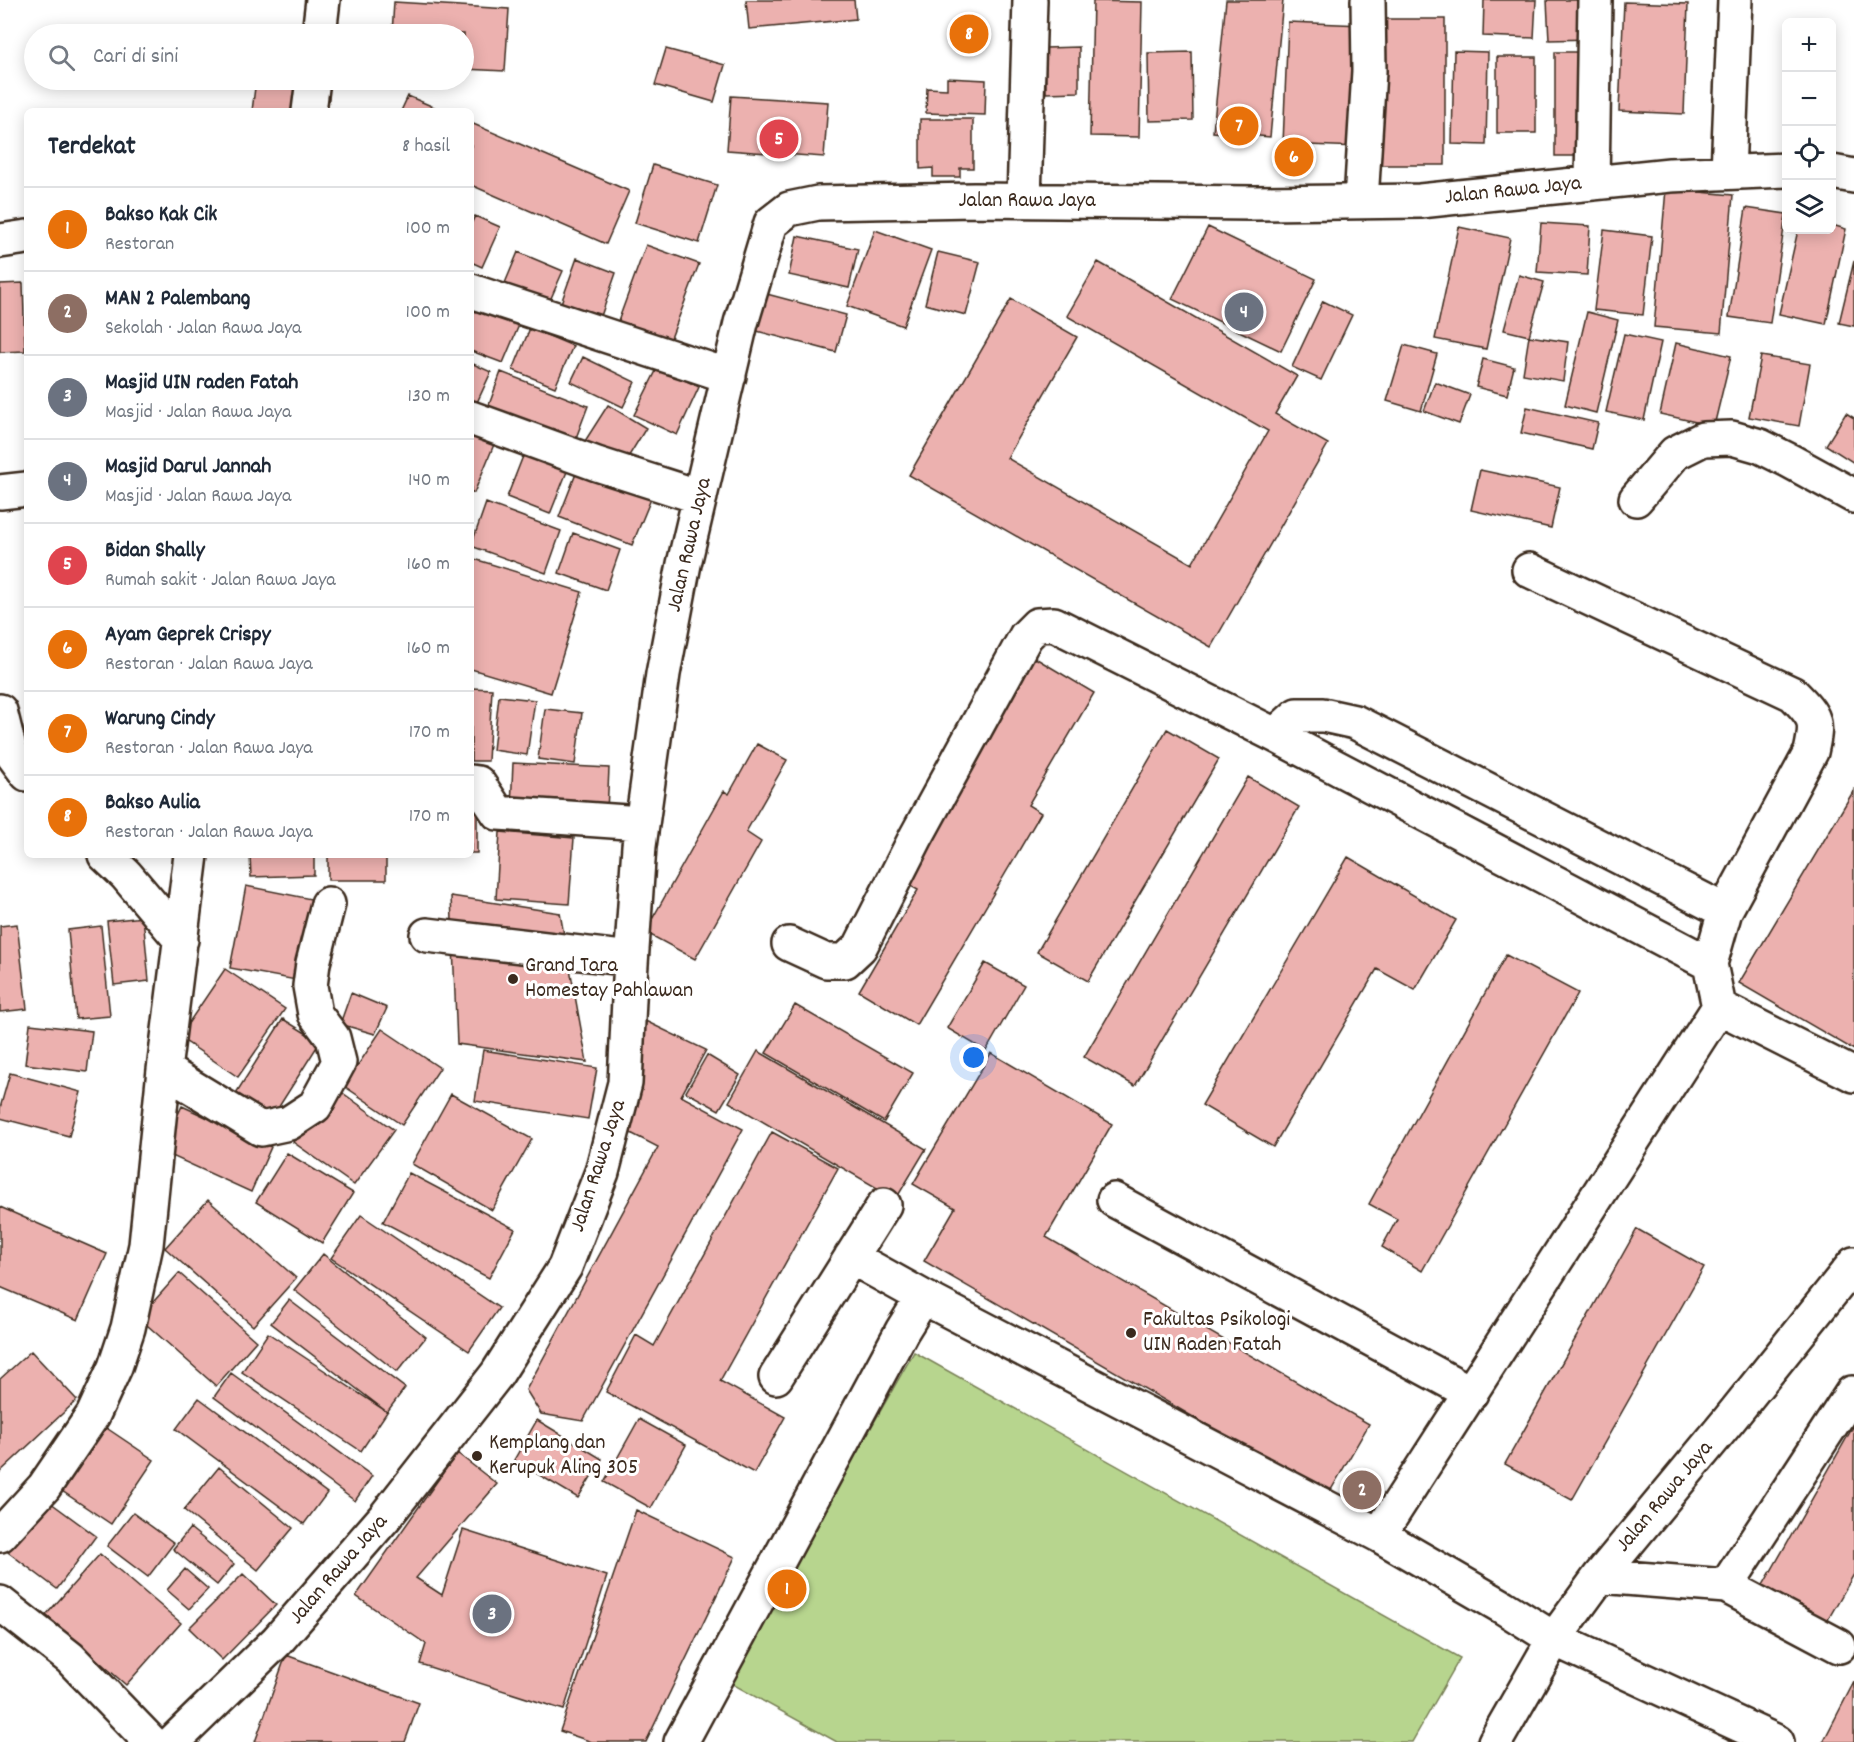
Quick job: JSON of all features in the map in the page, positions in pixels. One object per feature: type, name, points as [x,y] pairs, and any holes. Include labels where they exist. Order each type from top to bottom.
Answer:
[{"type":"street","points":[[320,24],[323,0]]},
{"type":"street","points":[[1024,200],[1030,0]]},
{"type":"street","points":[[1361,201],[1369,70],[1368,0]]},
{"type":"street","points":[[1592,183],[1595,0]]},
{"type":"street","points":[[1728,172],[1735,0]]},
{"type":"street","points":[[309,108],[312,90]]},
{"type":"street","name":"Jalan Rawa Jaya","points":[[173,1742],[277,1641],[385,1517],[498,1374],[565,1267],[602,1172],[625,1083],[641,823],[663,674],[684,564],[744,313],[771,223],[789,208],[818,203],[1024,200],[1253,203],[1420,201],[1670,175],[1782,170]]},
{"type":"street","points":[[1836,173],[1854,176]]},
{"type":"street","points":[[0,241],[24,237]]},
{"type":"street","points":[[474,292],[729,376]]},
{"type":"street","points":[[474,419],[597,464],[700,497]]},
{"type":"street","points":[[1636,500],[1674,453],[1702,439],[1732,438],[1770,451],[1854,496]]},
{"type":"street","points":[[0,492],[24,489]]},
{"type":"street","points":[[1379,1535],[1719,1007],[1710,964],[1725,911],[1811,752],[1816,729],[1811,712],[1793,694],[1529,570]]},
{"type":"street","points":[[789,944],[826,961],[845,961],[860,947],[916,837],[1026,636],[1037,624],[1054,624],[1275,735],[1710,964]]},
{"type":"street","points":[[0,711],[10,751],[24,770]]},
{"type":"street","points":[[1275,735],[1297,715],[1323,715],[1355,722],[1725,911]]},
{"type":"street","points":[[474,782],[478,783],[498,813],[641,823]]},
{"type":"street","points":[[108,858],[126,875],[181,940]]},
{"type":"street","points":[[0,1535],[44,1488],[93,1415],[115,1367],[128,1328],[146,1245],[164,1070],[191,858]]},
{"type":"street","points":[[164,1070],[261,1129],[289,1123],[315,1106],[339,1062],[333,1038],[315,1014],[310,986],[313,963],[328,904]]},
{"type":"street","points":[[427,936],[631,959]]},
{"type":"street","points":[[1719,1007],[1854,1075]]},
{"type":"street","points":[[1114,1200],[1471,1393]]},
{"type":"street","points":[[776,1377],[884,1205]]},
{"type":"street","points":[[851,1257],[923,1297],[1379,1535],[1554,1639],[1777,1742]]},
{"type":"street","name":"Jalan Rawa Jaya","points":[[1495,1742],[1554,1639],[1600,1576],[1854,1264]]},
{"type":"street","points":[[681,1742],[902,1331],[923,1297]]},
{"type":"street","points":[[1726,1586],[1852,1393]]},
{"type":"street","points":[[1600,1576],[1726,1586],[1839,1646]]},
{"type":"street","points":[[0,1603],[70,1658],[151,1742]]},
{"type":"green space","points":[[914,1352],[1460,1658],[1412,1742],[837,1742],[727,1681]]},
{"type":"building","points":[[746,0],[854,0],[856,19],[749,29]]},
{"type":"building","points":[[1226,0],[1283,0],[1270,137],[1213,132]]},
{"type":"building","points":[[1484,0],[1536,0],[1534,38],[1483,36]]},
{"type":"building","points":[[1547,0],[1591,0],[1592,39],[1549,40]]},
{"type":"building","points":[[1093,1],[1142,2],[1139,137],[1090,136]]},
{"type":"building","points":[[394,2],[509,9],[505,71],[474,69],[474,24],[393,24]]},
{"type":"building","points":[[1624,2],[1688,4],[1684,114],[1619,111]]},
{"type":"building","points":[[1377,19],[1445,19],[1445,165],[1377,165]]},
{"type":"building","points":[[1288,22],[1363,25],[1359,147],[1283,144]]},
{"type":"building","points":[[1079,47],[1079,92],[1046,93],[1045,48]]},
{"type":"building","points":[[666,49],[725,65],[714,102],[655,85]]},
{"type":"building","points":[[1454,51],[1488,52],[1486,145],[1452,144]]},
{"type":"building","points":[[1192,52],[1193,120],[1149,121],[1148,53]]},
{"type":"building","points":[[1555,52],[1589,52],[1589,156],[1555,156]]},
{"type":"building","points":[[1497,57],[1536,57],[1536,133],[1497,133]]},
{"type":"building","points":[[947,78],[986,80],[985,115],[926,113],[927,88],[947,89]]},
{"type":"building","points":[[255,90],[300,90],[297,108],[252,108]]},
{"type":"building","points":[[408,96],[436,108],[402,108]]},
{"type":"building","points":[[731,96],[828,102],[824,157],[727,150]]},
{"type":"building","points":[[920,119],[973,119],[973,168],[960,168],[960,177],[933,177],[933,168],[920,169]]},
{"type":"building","points":[[474,124],[629,191],[606,244],[474,186]]},
{"type":"building","points":[[653,165],[717,185],[699,243],[635,223]]},
{"type":"building","points":[[1666,189],[1733,195],[1721,333],[1654,327]]},
{"type":"building","points":[[1746,208],[1782,213],[1783,234],[1770,323],[1729,317]]},
{"type":"building","points":[[475,216],[500,227],[482,267],[474,263]]},
{"type":"building","points":[[1541,223],[1590,226],[1587,275],[1537,272]]},
{"type":"building","points":[[1836,226],[1846,229],[1826,324],[1779,314],[1797,234],[1836,234]]},
{"type":"building","points":[[1208,227],[1316,279],[1281,351],[1172,299]]},
{"type":"building","points":[[1459,227],[1510,238],[1486,349],[1435,339]]},
{"type":"building","points":[[875,230],[931,250],[903,326],[847,306]]},
{"type":"building","points":[[1604,230],[1652,236],[1643,315],[1594,310]]},
{"type":"building","points":[[797,236],[858,249],[849,288],[789,275]]},
{"type":"building","points":[[646,245],[699,264],[668,346],[616,327]]},
{"type":"building","points":[[518,252],[563,271],[544,314],[500,295]]},
{"type":"building","points":[[938,252],[980,262],[966,315],[925,304]]},
{"type":"building","points":[[577,258],[616,273],[600,319],[560,306]]},
{"type":"building","points":[[1854,261],[1854,326],[1839,323]]},
{"type":"building","points":[[1098,262],[1297,376],[1275,414],[1328,444],[1211,647],[909,475],[1011,299],[1077,337],[1007,458],[1192,564],[1268,431],[1067,316]]},
{"type":"building","points":[[1519,275],[1544,282],[1529,336],[1504,330]]},
{"type":"building","points":[[23,283],[24,351],[0,352],[0,284]]},
{"type":"building","points":[[763,293],[846,315],[836,352],[753,330]]},
{"type":"building","points":[[474,299],[522,318],[503,363],[474,352]]},
{"type":"building","points":[[1323,301],[1352,315],[1321,380],[1292,367]]},
{"type":"building","points":[[1587,312],[1618,320],[1596,413],[1565,405]]},
{"type":"building","points":[[530,328],[573,346],[555,387],[513,370]]},
{"type":"building","points":[[1624,334],[1661,342],[1644,420],[1606,412]]},
{"type":"building","points":[[1529,336],[1568,342],[1563,381],[1523,374]]},
{"type":"building","points":[[1676,343],[1731,356],[1714,426],[1660,414]]},
{"type":"building","points":[[1404,345],[1437,354],[1421,411],[1387,401]]},
{"type":"building","points":[[1761,356],[1810,364],[1799,426],[1749,417]]},
{"type":"building","points":[[583,357],[635,382],[623,407],[571,382]]},
{"type":"building","points":[[1483,359],[1514,367],[1507,395],[1476,387]]},
{"type":"building","points":[[474,364],[491,372],[474,409]]},
{"type":"building","points":[[658,367],[699,387],[677,435],[634,415]]},
{"type":"building","points":[[501,372],[588,406],[573,446],[486,413]]},
{"type":"building","points":[[1435,382],[1470,395],[1459,424],[1424,411]]},
{"type":"building","points":[[608,405],[646,428],[624,464],[585,441]]},
{"type":"building","points":[[1527,407],[1598,423],[1592,449],[1521,433]]},
{"type":"building","points":[[1846,413],[1854,418],[1854,463],[1826,445]]},
{"type":"building","points":[[474,433],[495,442],[474,493]]},
{"type":"building","points":[[527,446],[570,464],[550,514],[507,497]]},
{"type":"building","points":[[579,466],[653,494],[632,545],[559,517]]},
{"type":"building","points":[[1480,470],[1560,487],[1551,528],[1471,510]]},
{"type":"building","points":[[486,503],[561,531],[546,573],[474,547],[474,537]]},
{"type":"building","points":[[573,533],[620,550],[606,590],[559,573]]},
{"type":"building","points":[[474,559],[582,592],[551,693],[474,670]]},
{"type":"building","points":[[1032,656],[1094,693],[1028,805],[1041,813],[916,1025],[859,991],[918,890],[900,880]]},
{"type":"building","points":[[474,688],[492,689],[488,761],[474,761]]},
{"type":"building","points":[[499,696],[535,700],[527,755],[493,750]]},
{"type":"building","points":[[545,709],[582,713],[575,764],[538,759]]},
{"type":"building","points":[[1167,729],[1219,759],[1088,981],[1037,952]]},
{"type":"building","points":[[757,744],[787,760],[746,832],[761,842],[695,959],[645,932],[724,791],[729,794]]},
{"type":"building","points":[[513,763],[609,768],[607,812],[511,807]]},
{"type":"building","points":[[1248,777],[1299,807],[1135,1086],[1084,1057]]},
{"type":"building","points":[[1854,790],[1854,1050],[1739,983]]},
{"type":"building","points":[[474,791],[477,791],[477,853],[474,853]]},
{"type":"building","points":[[500,832],[574,838],[569,904],[496,899]]},
{"type":"building","points":[[1348,857],[1456,920],[1415,990],[1377,969],[1273,1147],[1202,1105]]},
{"type":"building","points":[[250,858],[314,858],[314,875],[251,877]]},
{"type":"building","points":[[328,858],[386,858],[386,880],[328,880]]},
{"type":"building","points":[[246,886],[311,899],[296,980],[230,968]]},
{"type":"building","name":"Grand Tara Homestay Pahlawan","points":[[451,896],[560,913],[587,1062],[457,1044]]},
{"type":"building","points":[[143,917],[149,981],[114,985],[107,921]]},
{"type":"building","points":[[17,924],[27,1009],[0,1012],[0,926]]},
{"type":"building","points":[[101,926],[110,1016],[76,1019],[68,930]]},
{"type":"building","points":[[1506,955],[1578,993],[1422,1271],[1382,1247],[1397,1219],[1369,1204]]},
{"type":"building","points":[[985,963],[1024,985],[986,1051],[947,1028]]},
{"type":"building","points":[[225,969],[285,1009],[238,1077],[179,1037]]},
{"type":"building","points":[[351,993],[387,1008],[375,1034],[340,1024]]},
{"type":"building","points":[[795,1005],[913,1073],[884,1122],[766,1053]]},
{"type":"building","points":[[637,1017],[706,1050],[681,1096],[743,1129],[583,1421],[541,1414],[526,1390],[658,1147],[619,1127]]},
{"type":"building","points":[[283,1019],[320,1042],[268,1124],[231,1101]]},
{"type":"building","points":[[30,1024],[92,1031],[87,1072],[25,1064]]},
{"type":"building","points":[[382,1029],[440,1068],[402,1125],[344,1086]]},
{"type":"building","points":[[483,1050],[597,1068],[588,1119],[475,1101]]},
{"type":"building","points":[[758,1051],[926,1149],[896,1199],[729,1102]]},
{"type":"building","points":[[991,1053],[1112,1124],[1046,1237],[1369,1424],[1328,1495],[924,1261],[955,1208],[913,1184]]},
{"type":"building","points":[[707,1055],[740,1075],[719,1110],[686,1092]]},
{"type":"building","points":[[10,1073],[81,1092],[69,1136],[0,1118],[0,1108]]},
{"type":"building","points":[[333,1086],[394,1130],[354,1185],[293,1142]]},
{"type":"building","points":[[451,1094],[532,1139],[492,1210],[412,1164]]},
{"type":"building","points":[[182,1106],[271,1147],[251,1192],[161,1151]]},
{"type":"building","points":[[772,1132],[838,1168],[720,1381],[785,1417],[754,1473],[606,1392],[636,1335],[654,1346]]},
{"type":"building","points":[[287,1153],[353,1193],[322,1243],[256,1202]]},
{"type":"building","points":[[409,1173],[515,1229],[489,1278],[383,1222]]},
{"type":"building","points":[[208,1200],[296,1278],[253,1326],[165,1248]]},
{"type":"building","points":[[0,1207],[107,1254],[78,1320],[0,1287]]},
{"type":"building","points":[[361,1215],[499,1308],[469,1351],[331,1258]]},
{"type":"building","points":[[1637,1229],[1704,1267],[1572,1500],[1505,1464]]},
{"type":"building","points":[[323,1254],[426,1337],[397,1372],[294,1290]]},
{"type":"building","points":[[179,1273],[256,1341],[216,1386],[139,1318]]},
{"type":"building","points":[[289,1300],[405,1388],[387,1412],[271,1323]]},
{"type":"building","points":[[268,1333],[387,1412],[361,1451],[242,1372]]},
{"type":"building","points":[[31,1351],[77,1400],[0,1472],[0,1379]]},
{"type":"building","points":[[231,1373],[372,1476],[355,1501],[214,1397]]},
{"type":"building","points":[[199,1398],[327,1493],[304,1524],[176,1429]]},
{"type":"building","points":[[639,1419],[686,1445],[651,1508],[604,1482]]},
{"type":"building","points":[[537,1420],[602,1459],[578,1498],[514,1460]]},
{"type":"building","points":[[1854,1425],[1854,1574],[1826,1623],[1762,1587]]},
{"type":"building","points":[[105,1427],[154,1460],[111,1524],[62,1491]]},
{"type":"building","points":[[457,1453],[497,1484],[416,1578],[442,1595],[463,1530],[607,1576],[564,1710],[420,1664],[426,1644],[356,1596]]},
{"type":"building","points":[[219,1467],[293,1528],[258,1570],[184,1510]]},
{"type":"building","points":[[47,1500],[96,1536],[57,1589],[8,1552]]},
{"type":"building","points":[[636,1510],[735,1557],[646,1742],[592,1742],[560,1731]]},
{"type":"building","points":[[133,1513],[174,1543],[148,1577],[107,1546]]},
{"type":"building","points":[[190,1528],[234,1564],[217,1585],[173,1549]]},
{"type":"building","points":[[100,1554],[181,1623],[126,1685],[46,1615]]},
{"type":"building","points":[[185,1569],[208,1589],[189,1609],[167,1590]]},
{"type":"building","points":[[243,1574],[276,1605],[222,1660],[189,1628]]},
{"type":"building","points":[[286,1655],[419,1703],[405,1742],[255,1742]]},
{"type":"building","points":[[1854,1682],[1854,1742],[1823,1742]]},
{"type":"place","name":"Bakso Aulia","points":[[969,34]]},
{"type":"place","name":"Warung Cindy","points":[[1239,126]]},
{"type":"place","name":"Bidan Shally","points":[[779,139]]},
{"type":"place","name":"Ayam Geprek Crispy","points":[[1294,157]]},
{"type":"place","name":"Masjid Darul Jannah","points":[[1244,312]]},
{"type":"place","name":"Grand Tara Homestay Pahlawan","points":[[513,979]]},
{"type":"place","name":"Fakultas Psikologi UIN Raden Fatah","points":[[1131,1333]]},
{"type":"place","name":"Kemplang dan Kerupuk Aling 305","points":[[477,1456]]},
{"type":"place","name":"MAN 2 Palembang","points":[[1362,1490]]},
{"type":"place","name":"Bakso Kak Cik","points":[[787,1589]]},
{"type":"place","name":"Masjid UIN raden Fatah","points":[[492,1614]]}]
